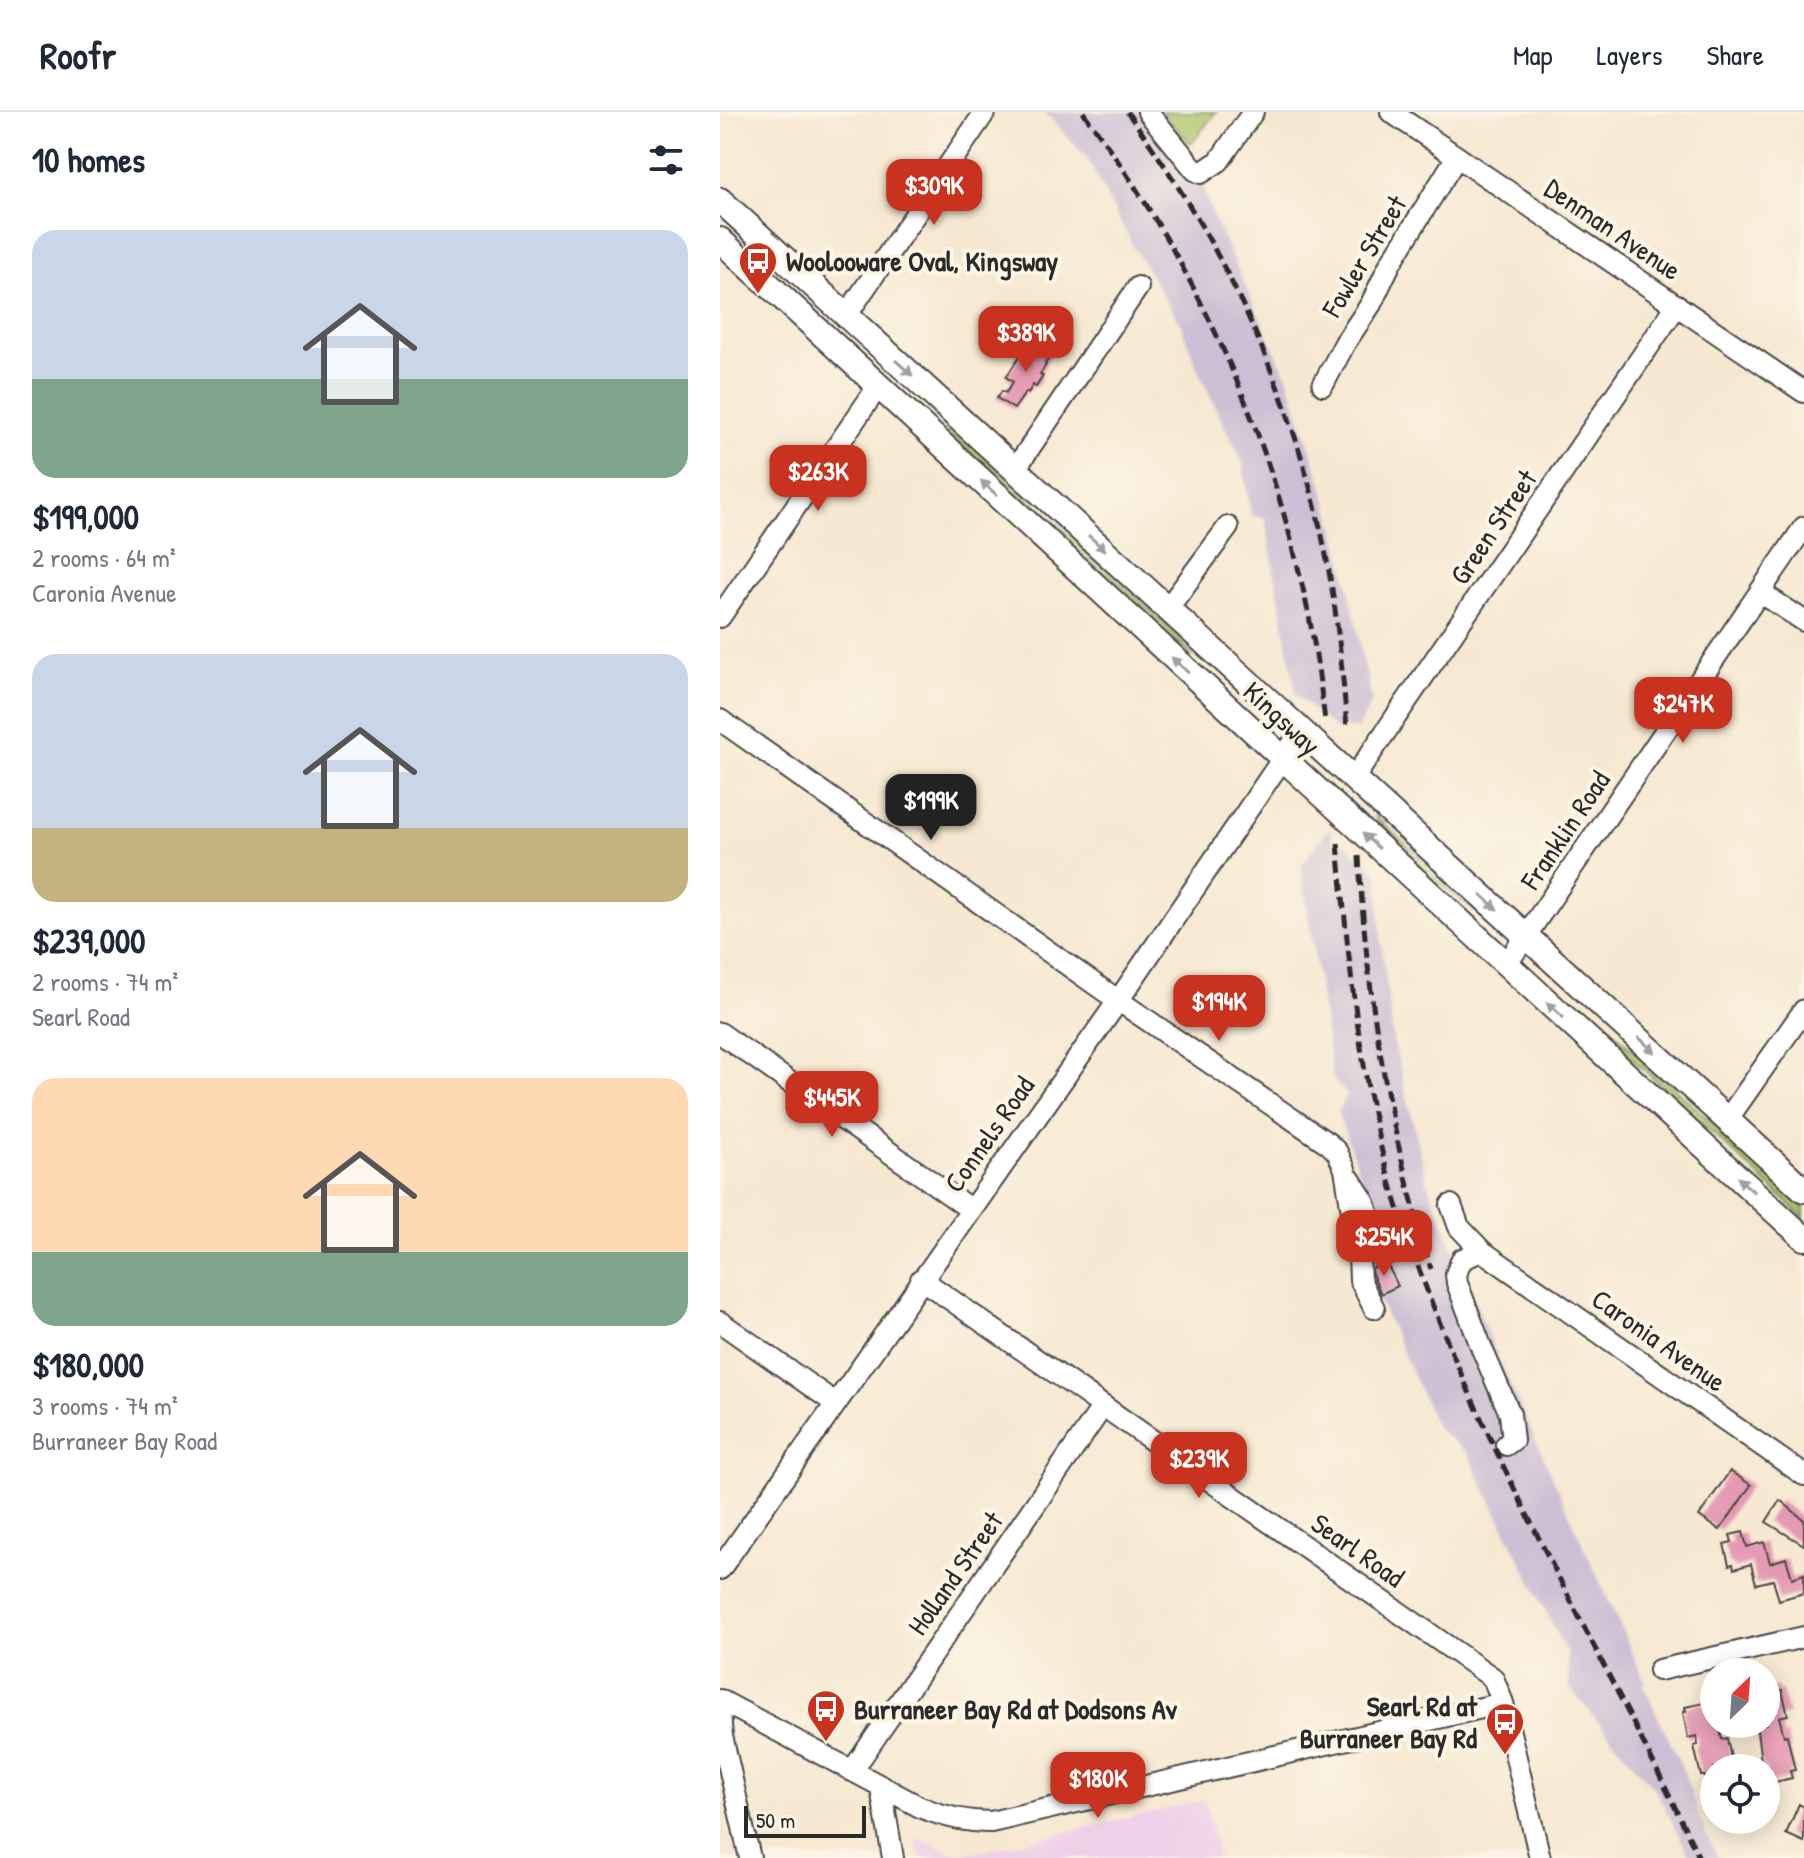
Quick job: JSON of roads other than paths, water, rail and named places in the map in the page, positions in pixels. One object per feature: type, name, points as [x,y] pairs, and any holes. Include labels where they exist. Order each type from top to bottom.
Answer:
[{"type":"main road","name":"Kingsway","points":[[720,200],[1804,1190]]},
{"type":"main road","name":"Kingsway","points":[[720,240],[1804,1238]]},
{"type":"main road","points":[[828,339],[846,316]]},
{"type":"street","points":[[1148,112],[1195,170],[1205,172],[1219,161],[1253,112]]},
{"type":"street","name":"Denman Avenue","points":[[1391,112],[1804,392]]},
{"type":"street","points":[[846,316],[976,116]]},
{"type":"street","name":"Fowler Street","points":[[1323,385],[1345,343],[1371,304],[1390,264],[1456,158]]},
{"type":"street","points":[[1016,468],[1138,287]]},
{"type":"street","name":"Green Street","points":[[1354,778],[1677,305]]},
{"type":"street","points":[[720,617],[879,385]]},
{"type":"street","points":[[1168,608],[1228,527]]},
{"type":"street","name":"Franklin Road","points":[[1506,965],[1804,527]]},
{"type":"street","points":[[1760,592],[1804,621]]},
{"type":"street","points":[[720,720],[1118,1001],[1312,1131],[1337,1152],[1364,1201],[1383,1256]]},
{"type":"street","name":"Connels Road","points":[[720,1569],[1118,1001],[1302,730]]},
{"type":"street","points":[[1727,1120],[1804,1010]]},
{"type":"street","points":[[720,1033],[970,1209]]},
{"type":"street","points":[[1345,1169],[1359,1254],[1360,1280],[1374,1308]]},
{"type":"street","name":"Caronia Avenue","points":[[1451,1205],[1459,1227],[1482,1251],[1804,1475]]},
{"type":"street","points":[[1482,1251],[1462,1259],[1456,1274],[1482,1349],[1510,1414],[1513,1440],[1506,1445]]},
{"type":"street","name":"Searl Road","points":[[921,1279],[1493,1678],[1503,1703],[1540,1858]]},
{"type":"street","points":[[720,1322],[835,1403]]},
{"type":"street","name":"Holland Street","points":[[852,1771],[1103,1406]]},
{"type":"street","points":[[1659,1670],[1804,1637]]},
{"type":"street","points":[[720,1700],[881,1788],[944,1817],[966,1822],[991,1822],[1503,1703]]},
{"type":"street","points":[[720,1713],[722,1736],[750,1858]]},
{"type":"street","points":[[881,1788],[893,1858]]},
{"type":"railway","points":[[1083,112],[1160,227],[1193,288],[1250,413],[1292,545],[1311,626],[1325,720]]},
{"type":"railway","points":[[1127,112],[1160,159],[1219,257],[1267,360],[1287,413],[1325,548],[1337,626],[1347,729]]},
{"type":"railway","points":[[1338,843],[1351,976],[1372,1109],[1394,1195],[1424,1281],[1495,1449],[1699,1858]]},
{"type":"railway","points":[[1359,856],[1367,961],[1382,1064],[1403,1167],[1431,1269]]},
{"type":"place","name":"Woolooware Oval, Kingsway","points":[[758,295]]},
{"type":"place","name":"Burraneer Bay Rd at Dodsons Av","points":[[826,1743]]},
{"type":"place","name":"Searl Rd at Burraneer Bay Rd","points":[[1505,1756]]}]
